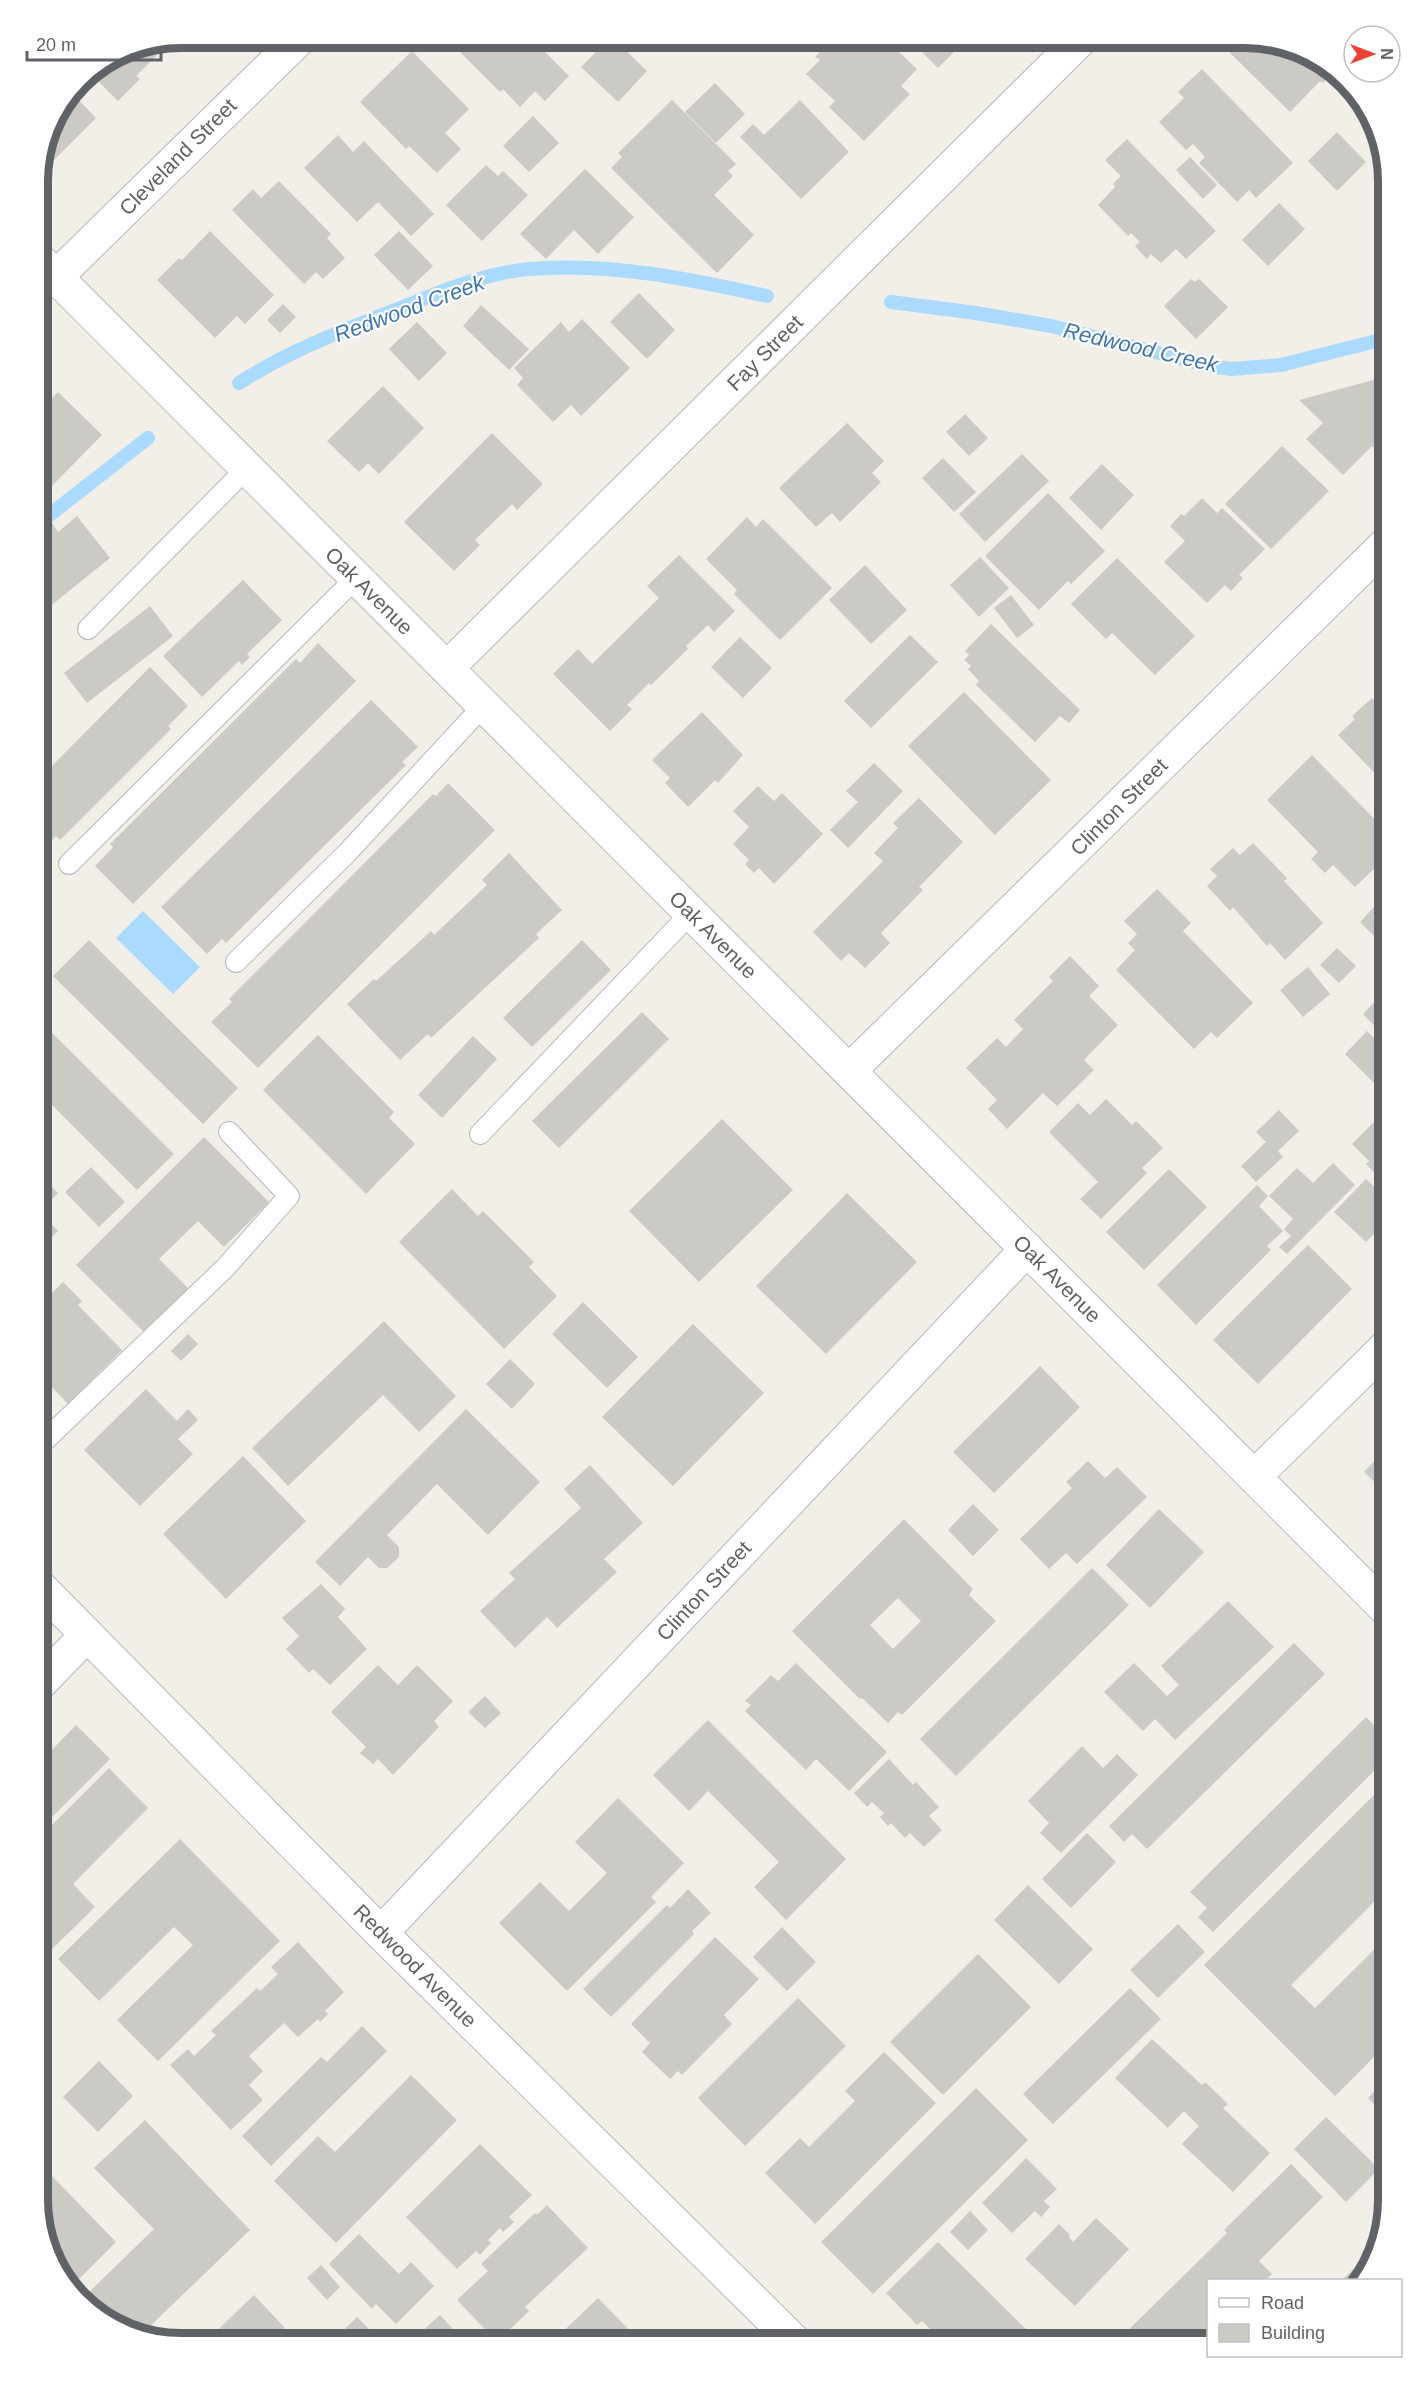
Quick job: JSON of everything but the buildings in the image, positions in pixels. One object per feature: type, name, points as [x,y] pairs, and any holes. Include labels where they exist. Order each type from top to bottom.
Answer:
[{"type":"street","name":"Cleveland Street","points":[[48,267],[289,48]]},
{"type":"street","name":"Fay Street","points":[[447,668],[1072,48]]},
{"type":"street","name":"Oak Avenue","points":[[48,269],[1378,1600]]},
{"type":"street","name":"Clinton Street","points":[[849,1071],[1378,553]]},
{"type":"street","name":"Clinton Street","points":[[381,1933],[1027,1249]]},
{"type":"street","points":[[1254,1477],[1378,1356]]},
{"type":"street","name":"Redwood Avenue","points":[[48,1595],[381,1933],[786,2333]]},
{"type":"street","points":[[48,1675],[87,1635]]},
{"type":"lane","points":[[88,629],[246,469]]},
{"type":"lane","points":[[69,864],[356,578]]},
{"type":"lane","points":[[236,962],[347,853],[484,705]]},
{"type":"lane","points":[[480,1134],[691,913]]},
{"type":"lane","points":[[48,1437],[225,1268],[290,1196],[229,1132]]},
{"type":"water","points":[[143,911],[200,967],[173,994],[116,938]]},
{"type":"waterway","name":"Redwood Creek","points":[[239,383],[278,360],[340,332],[449,289],[513,271],[559,267],[619,270],[679,278],[767,296]]},
{"type":"waterway","name":"Redwood Creek","points":[[891,302],[1051,326],[1214,367],[1233,369],[1281,365],[1378,341]]},
{"type":"waterway","name":"Redwood Creek","points":[[48,516],[148,438]]}]
